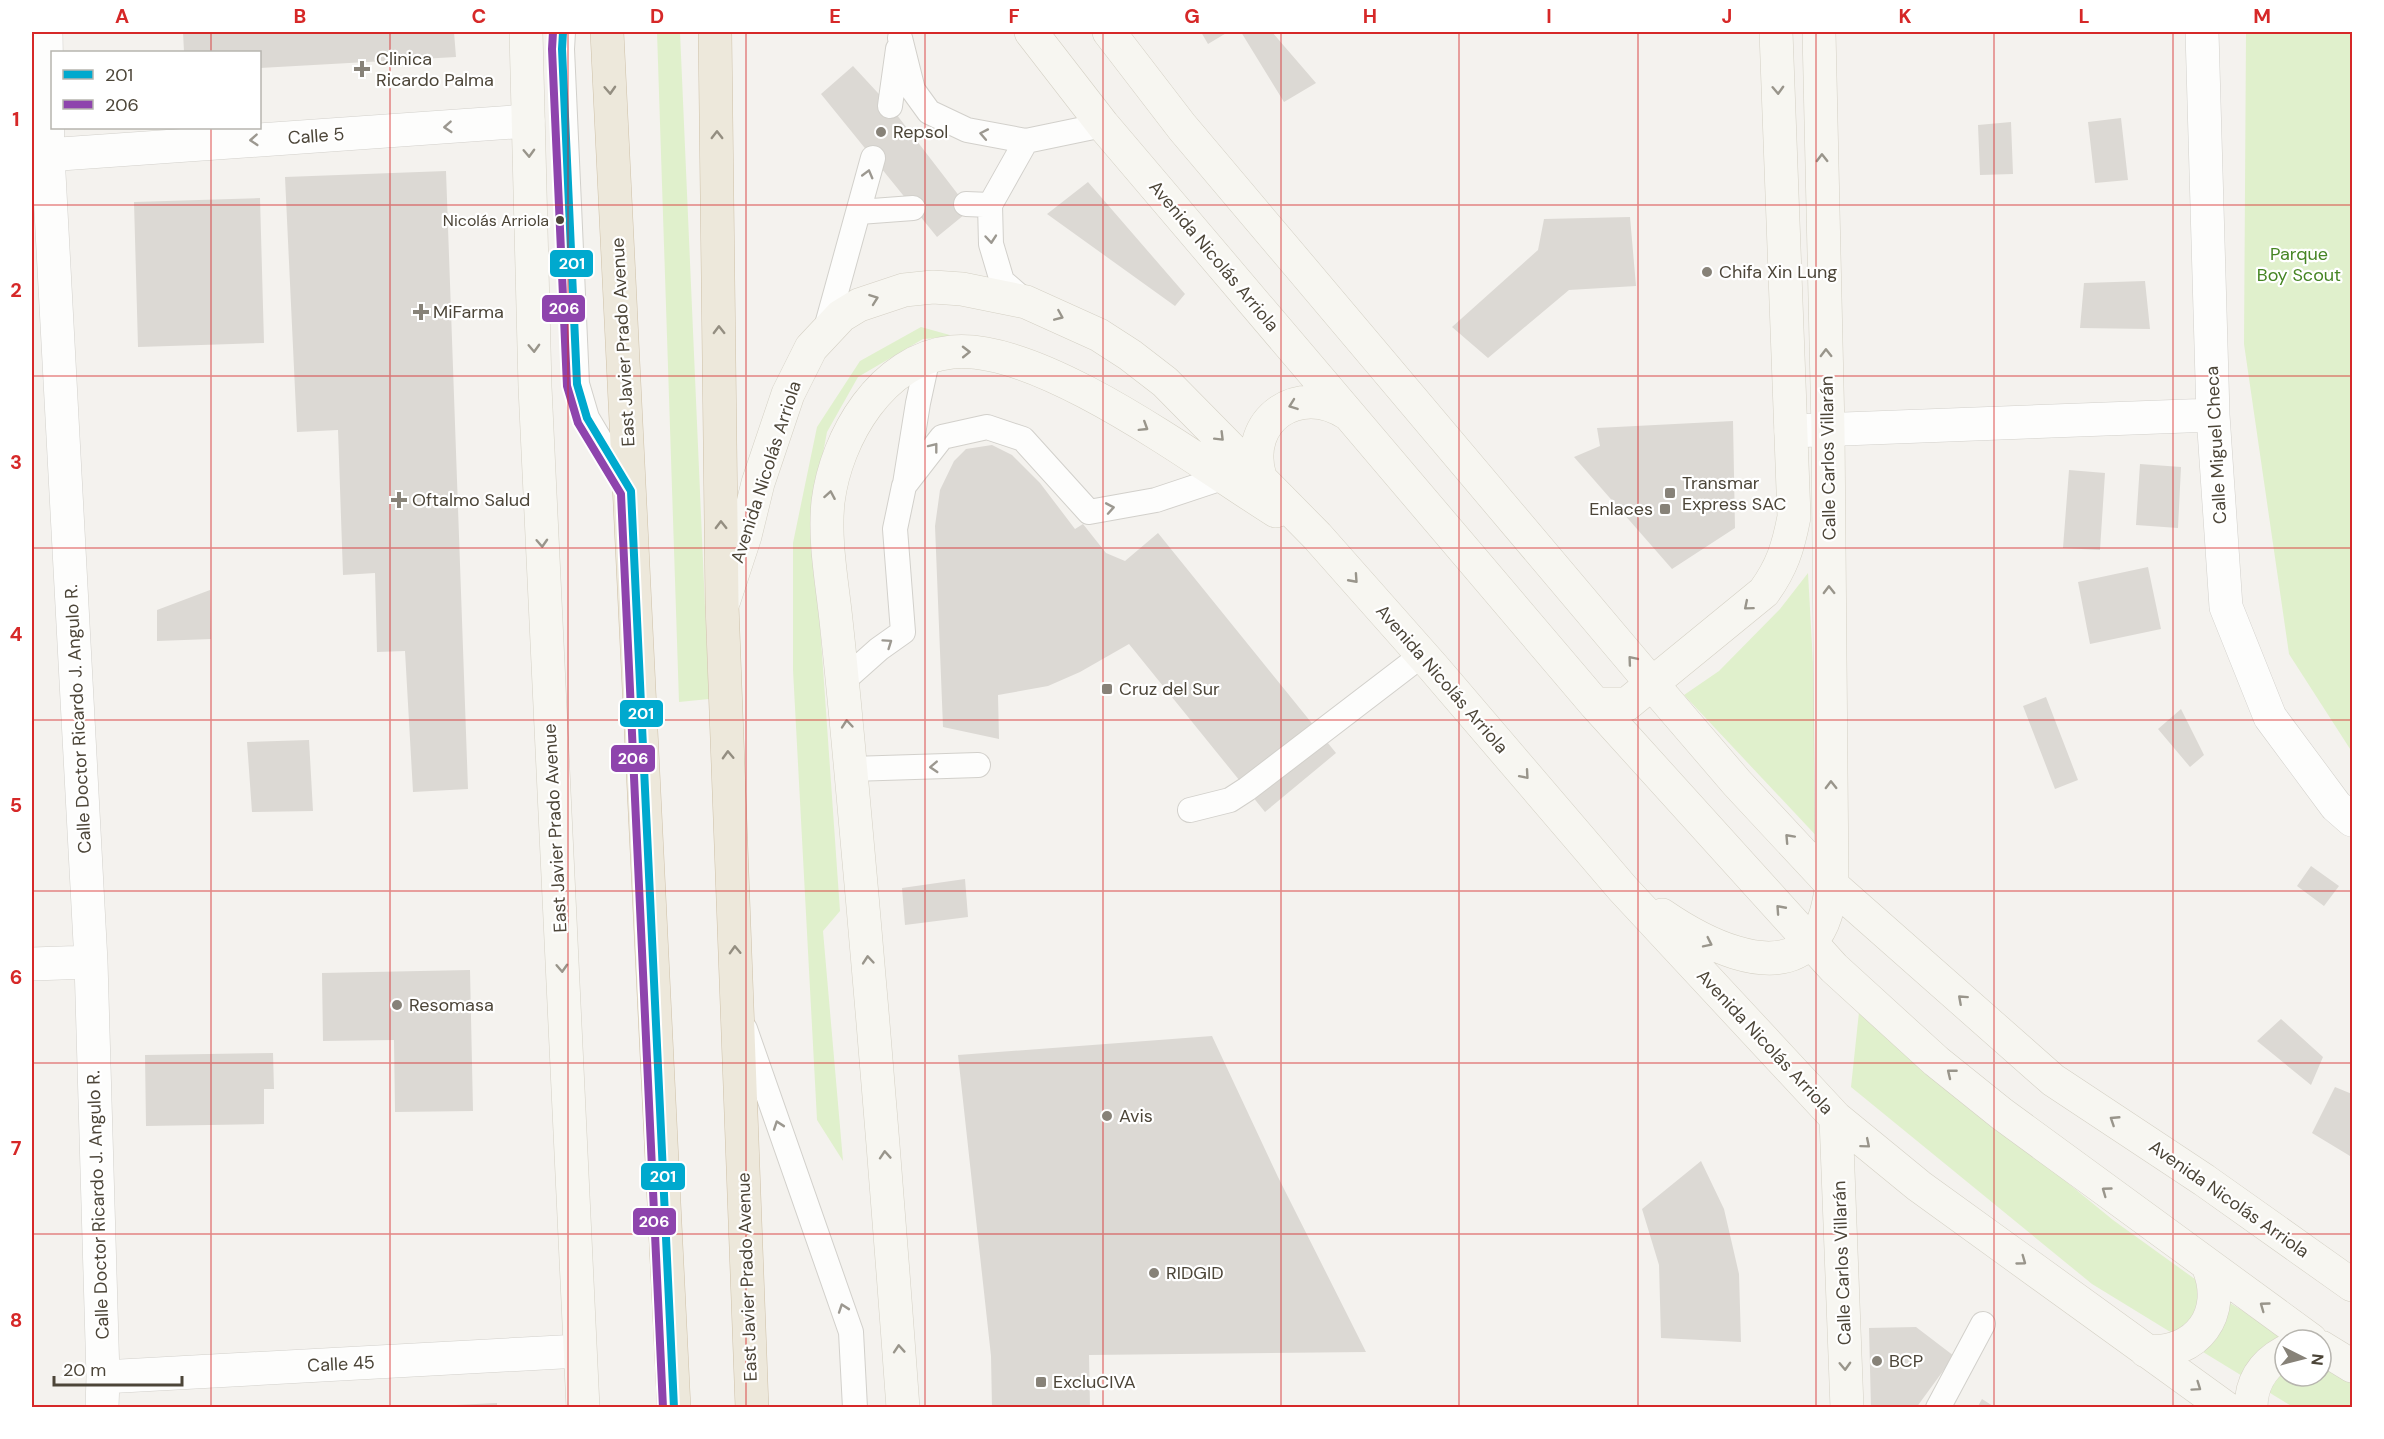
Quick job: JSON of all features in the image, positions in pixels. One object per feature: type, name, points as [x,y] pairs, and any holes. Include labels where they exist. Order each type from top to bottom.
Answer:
[{"type":"highway","name":"East Javier Prado Avenue","points":[[607,32],[675,1407]]},
{"type":"highway","name":"East Javier Prado Avenue","points":[[715,32],[722,604],[752,1407]]},
{"type":"main road","name":"East Javier Prado Avenue","points":[[526,32],[535,387],[583,1407]]},
{"type":"main road","name":"Avenida Nicolás Arriola","points":[[1031,32],[1103,125],[1595,705],[1834,968],[1936,1061],[2002,1114],[2295,1328]]},
{"type":"main road","name":"Avenida Nicolás Arriola","points":[[1110,32],[1190,136],[1653,685],[1737,783],[1832,885],[2053,1080],[2204,1179],[2352,1285]]},
{"type":"main road","name":"Calle Carlos Villarán","points":[[1595,705],[1627,704],[1653,685],[1764,592],[1776,575],[1787,551],[1794,518],[1776,32]]},
{"type":"main road","name":"Calle Carlos Villarán","points":[[1811,942],[1824,921],[1832,885],[1828,430],[1819,32]]},
{"type":"main road","name":"Avenida Nicolás Arriola","points":[[722,604],[788,394],[811,348],[841,316],[860,305],[904,290],[933,287],[963,289],[1026,302],[1099,335],[1148,368],[1179,396],[1317,536],[1623,890],[1836,1119],[1919,1186],[2226,1407]]},
{"type":"main road","points":[[903,1407],[883,1125],[843,681],[828,553],[828,501],[839,458],[849,434],[862,411],[894,376],[928,357],[950,352],[974,351],[1020,362],[1076,387],[1114,408],[1317,536]]},
{"type":"main road","points":[[1260,477],[1257,460],[1258,441],[1267,424],[1279,411],[1296,403],[1314,401],[1333,405],[1348,414]]},
{"type":"main road","points":[[1623,890],[1690,934],[1732,952],[1771,957],[1794,952],[1811,942]]},
{"type":"main road","name":"Calle Carlos Villarán","points":[[1836,1119],[1847,1407]]},
{"type":"main road","points":[[2146,1351],[2171,1350],[2184,1345],[2204,1328],[2214,1304],[2213,1277],[2208,1266]]},
{"type":"main road","points":[[2251,1407],[2251,1395],[2260,1374],[2266,1365],[2273,1360]]},
{"type":"street","name":"Calle Doctor Ricardo J. Angulo R.","points":[[46,32],[40,155],[91,962],[102,1392]]},
{"type":"street","name":"Calle Miguel Checa","points":[[2202,32],[2213,415],[2226,608],[2270,717],[2336,806],[2352,820]]},
{"type":"street","name":"Calle 5","points":[[40,155],[528,121]]},
{"type":"street","points":[[1791,430],[2213,415]]},
{"type":"street","points":[[32,964],[91,962]]},
{"type":"street","name":"Calle 45","points":[[102,1392],[579,1351]]},
{"type":"lane","points":[[563,32],[577,384],[586,418],[631,491]]},
{"type":"lane","points":[[900,35],[913,90],[929,112],[967,130],[1026,141],[1103,125]]},
{"type":"lane","points":[[890,106],[900,35]]},
{"type":"lane","points":[[1026,141],[990,205],[991,244],[1002,281],[1026,302]]},
{"type":"lane","points":[[825,332],[873,158]]},
{"type":"lane","points":[[966,204],[990,205]]},
{"type":"lane","points":[[859,212],[913,208]]},
{"type":"lane","points":[[843,681],[879,649],[903,632],[895,529],[928,357]]},
{"type":"lane","points":[[904,486],[942,437],[987,427],[1023,438],[1089,512],[1156,500],[1222,478]]},
{"type":"lane","points":[[1190,810],[1230,800],[1247,789],[1422,655]]},
{"type":"lane","points":[[851,769],[978,765]]},
{"type":"lane","points":[[737,1009],[851,1332],[855,1407]]},
{"type":"lane","points":[[1938,1407],[1983,1324]]},
{"type":"green space","points":[[657,32],[680,32],[709,699],[679,702]]},
{"type":"green space","name":"Parque Boy Scout","points":[[2246,32],[2352,32],[2352,752],[2289,654],[2244,344]]},
{"type":"green space","points":[[921,327],[957,337],[923,339],[858,377],[827,432],[812,511],[840,911],[823,931],[843,1161],[817,1120],[793,670],[793,543],[817,427],[860,361]]},
{"type":"green space","points":[[1808,573],[1823,843],[1684,695],[1719,671],[1780,609]]},
{"type":"green space","points":[[1859,1012],[2113,1220],[2217,1295],[2273,1330],[2273,1388],[2333,1388],[2333,1367],[2352,1379],[2352,1407],[2293,1407],[2092,1284],[1851,1087]]},
{"type":"building","points":[[183,32],[454,32],[456,57],[261,68],[261,51],[184,51]]},
{"type":"building","points":[[1201,32],[1228,32],[1208,44]]},
{"type":"building","points":[[1241,32],[1272,32],[1316,83],[1284,102]]},
{"type":"building","name":"Repsol","points":[[853,66],[890,106],[970,210],[937,237],[821,94]]},
{"type":"building","points":[[2121,118],[2128,180],[2095,183],[2088,122]]},
{"type":"building","points":[[2011,122],[2013,174],[1980,175],[1978,125]]},
{"type":"building","points":[[446,171],[468,789],[413,792],[405,651],[377,652],[375,573],[343,575],[338,430],[297,432],[285,177]]},
{"type":"building","points":[[1088,182],[1185,294],[1175,306],[1047,214]]},
{"type":"building","points":[[260,198],[264,343],[138,347],[134,202]]},
{"type":"building","points":[[1630,217],[1636,286],[1569,290],[1488,358],[1452,327],[1538,250],[1544,219]]},
{"type":"building","points":[[2145,281],[2150,329],[2080,328],[2084,283]]},
{"type":"building","name":"Transmar Express SAC","points":[[1733,421],[1735,528],[1672,569],[1574,457],[1600,446],[1597,428]]},
{"type":"building","points":[[992,445],[1012,455],[1040,483],[1075,529],[1083,524],[1106,553],[1125,561],[1158,533],[1336,753],[1265,812],[1129,644],[1080,672],[1048,686],[998,695],[999,739],[943,727],[935,526],[940,490],[954,461],[966,449]]},
{"type":"building","points":[[2140,464],[2181,467],[2178,528],[2136,525]]},
{"type":"building","points":[[2069,470],[2105,473],[2100,550],[2063,548]]},
{"type":"building","points":[[2148,567],[2161,629],[2090,644],[2078,582]]},
{"type":"building","points":[[210,590],[211,639],[157,641],[157,610]]},
{"type":"building","points":[[2046,697],[2078,780],[2055,789],[2023,706]]},
{"type":"building","points":[[2181,709],[2204,755],[2190,767],[2158,729]]},
{"type":"building","points":[[309,740],[313,811],[252,812],[247,742]]},
{"type":"building","points":[[2311,866],[2339,886],[2324,906],[2297,886]]},
{"type":"building","points":[[965,879],[968,917],[905,925],[902,888]]},
{"type":"building","name":"Resomasa","points":[[470,970],[473,1111],[395,1112],[394,1040],[323,1041],[322,973]]},
{"type":"building","points":[[2281,1019],[2323,1057],[2311,1085],[2257,1041]]},
{"type":"building","points":[[1212,1036],[1278,1177],[1366,1352],[1089,1355],[1090,1408],[992,1408],[991,1356],[958,1055]]},
{"type":"building","points":[[273,1053],[274,1089],[264,1089],[264,1124],[146,1126],[145,1055]]},
{"type":"building","points":[[2335,1087],[2352,1094],[2352,1152],[2350,1156],[2312,1133]]},
{"type":"building","points":[[1701,1161],[1724,1209],[1739,1274],[1741,1342],[1661,1338],[1659,1265],[1642,1209]]},
{"type":"building","points":[[1916,1327],[1954,1356],[1916,1408],[1871,1408],[1869,1328]]},
{"type":"building","points":[[1982,1399],[1996,1408],[1977,1408]]},
{"type":"building","points":[[497,1403],[497,1408],[435,1408],[435,1406]]},
{"type":"transit line","name":"206","points":[[553,32],[567,386],[578,423],[621,494],[663,1408]]},
{"type":"transit line","name":"201","points":[[563,32],[577,384],[587,418],[631,491],[674,1408]]},
{"type":"place","name":"Clinica Ricardo Palma","points":[[362,69]]},
{"type":"place","name":"Repsol","points":[[881,132]]},
{"type":"place","name":"Nicolás Arriola","points":[[560,220]]},
{"type":"place","name":"Chifa Xin Lung","points":[[1707,272]]},
{"type":"place","name":"MiFarma","points":[[421,312]]},
{"type":"place","name":"Transmar Express SAC","points":[[1670,493]]},
{"type":"place","name":"Oftalmo Salud","points":[[399,500]]},
{"type":"place","name":"Enlaces","points":[[1665,509]]},
{"type":"place","name":"Cruz del Sur","points":[[1107,689]]},
{"type":"place","name":"Resomasa","points":[[397,1005]]},
{"type":"place","name":"Avis","points":[[1107,1116]]},
{"type":"place","name":"RIDGID","points":[[1154,1273]]},
{"type":"place","name":"BCP","points":[[1877,1361]]},
{"type":"place","name":"ExcluCIVA","points":[[1041,1382]]}]
